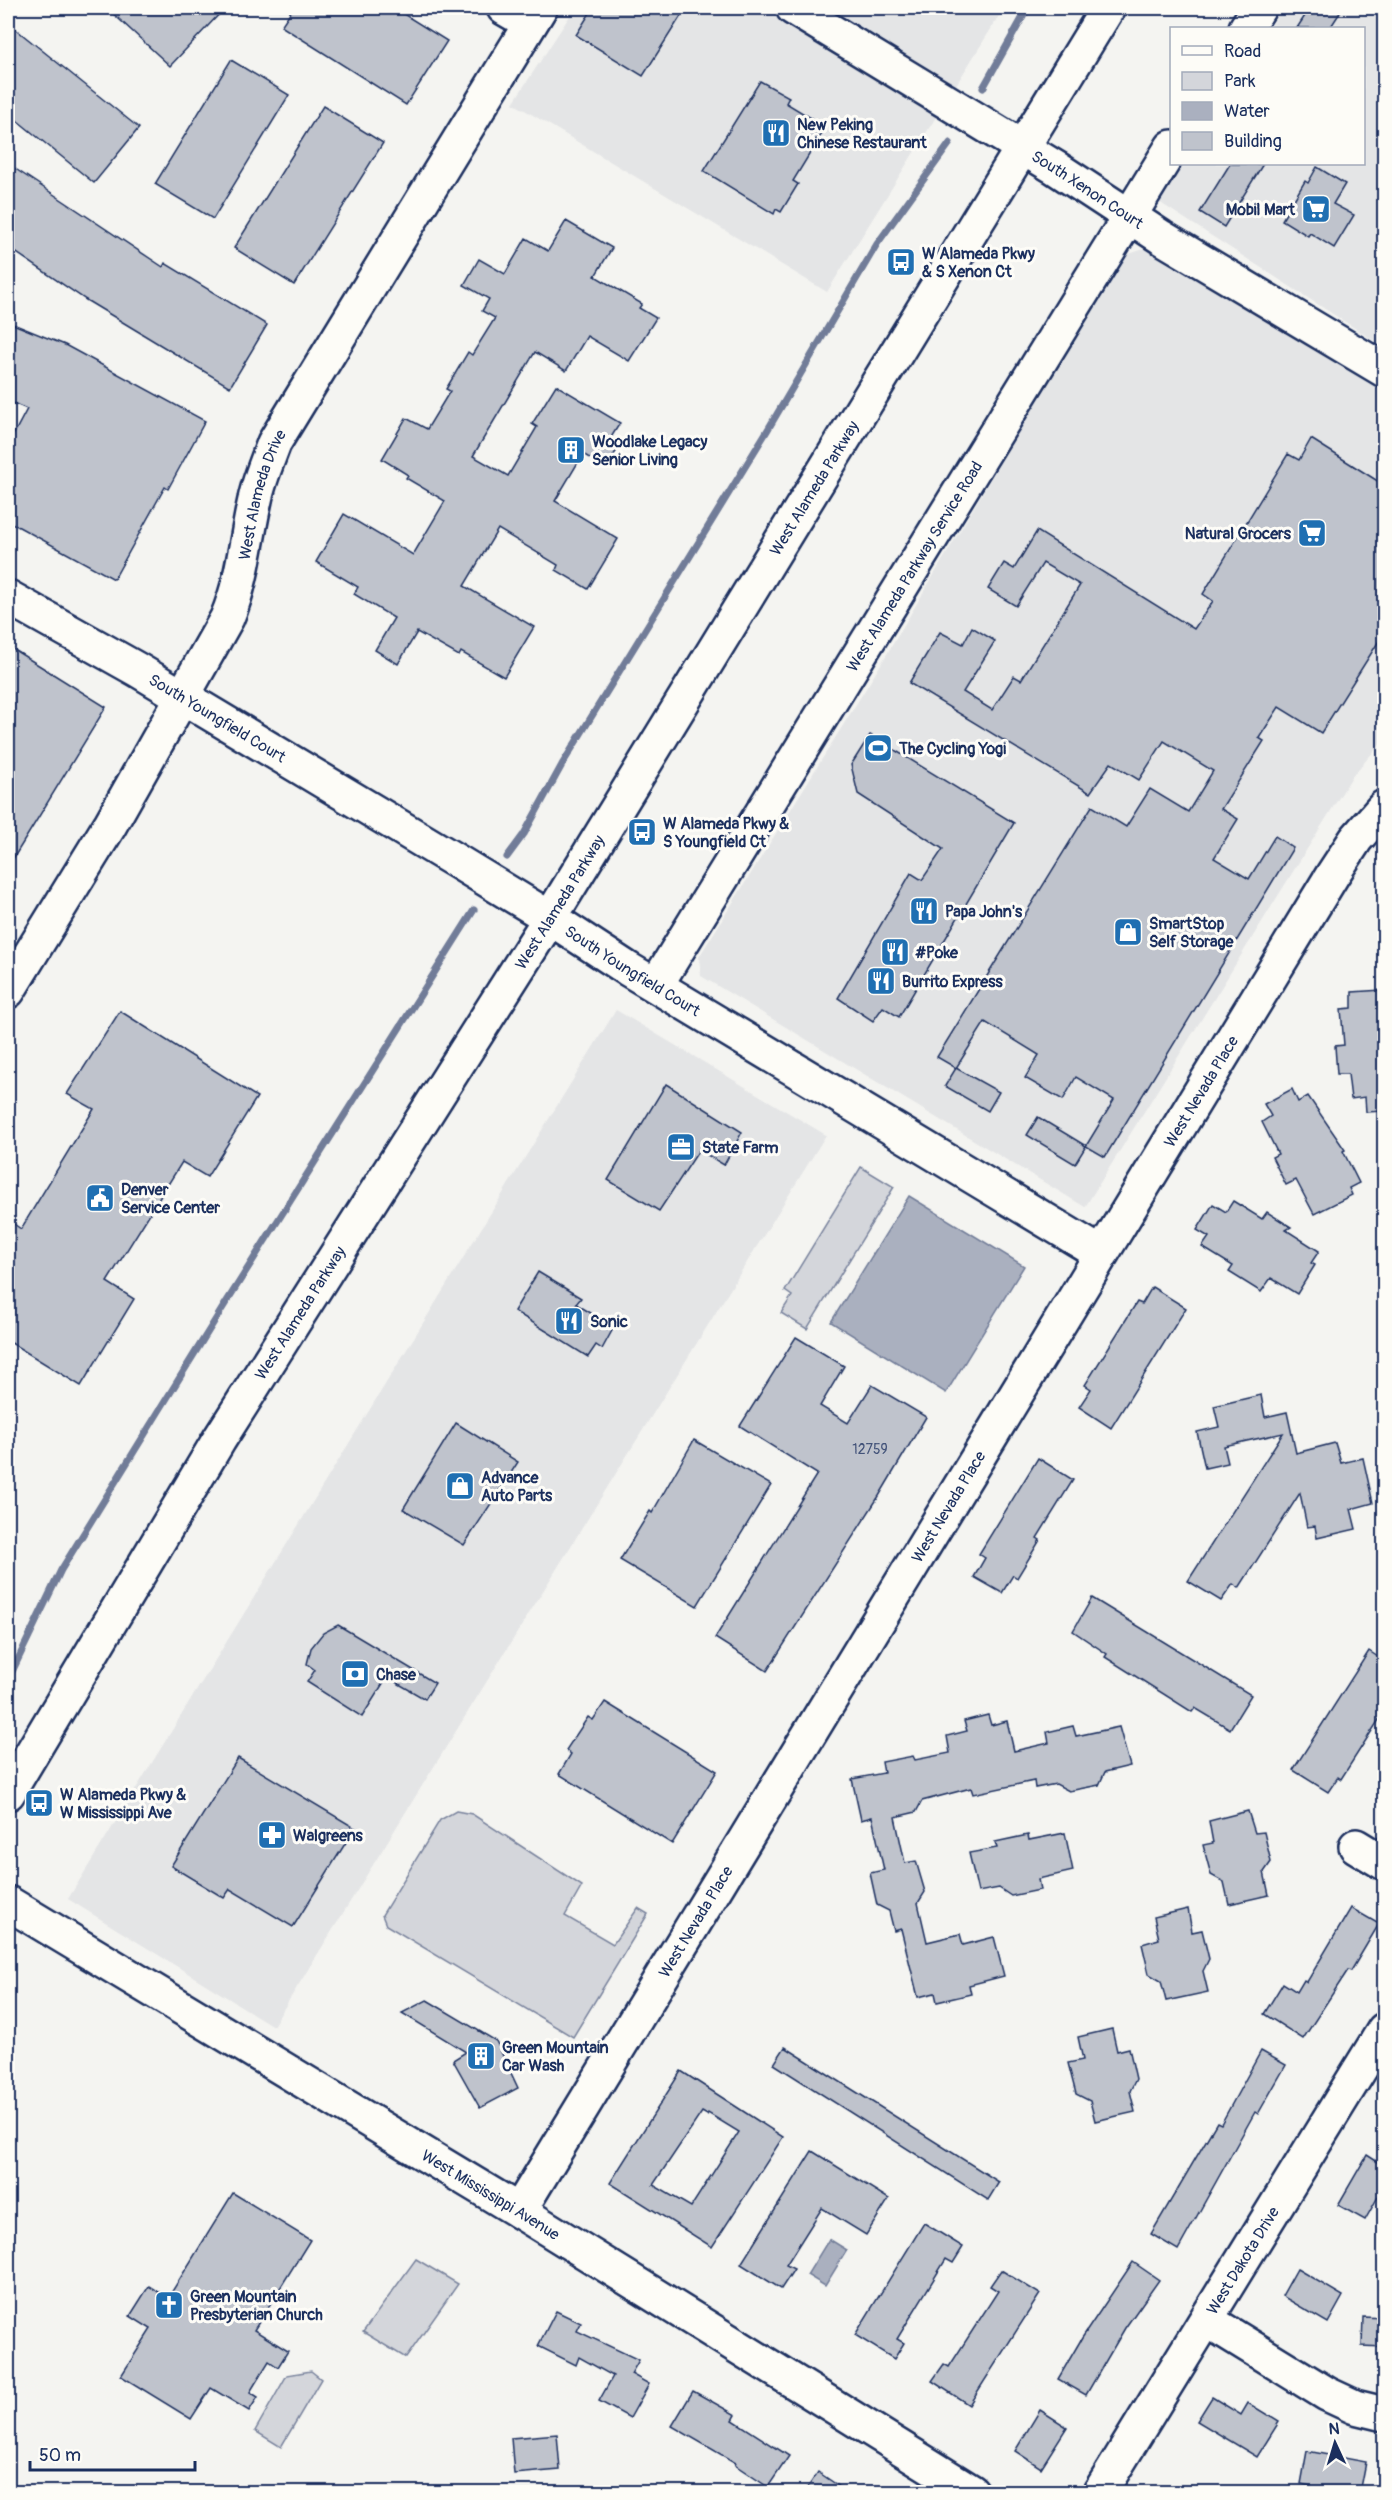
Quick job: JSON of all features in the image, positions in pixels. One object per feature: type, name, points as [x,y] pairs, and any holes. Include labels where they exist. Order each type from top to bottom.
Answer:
[{"type":"street","name":"South Xenon Court","points":[[793,8],[1056,168],[1128,217],[1384,370]]},
{"type":"street","name":"West Alameda Parkway","points":[[8,1793],[219,1440],[550,918],[1108,8]]},
{"type":"street","points":[[1247,27],[1259,8]]},
{"type":"street","name":"West Alameda Drive","points":[[8,991],[110,825],[183,698],[237,594],[255,500],[262,472],[274,443],[524,13]]},
{"type":"street","name":"West Alameda Parkway Service Road","points":[[656,985],[1170,150]]},
{"type":"street","name":"South Youngfield Court","points":[[8,597],[183,698],[550,918],[656,985],[1100,1253]]},
{"type":"street","name":"West Nevada Place","points":[[519,2211],[1100,1253],[1333,874],[1356,839],[1384,807]]},
{"type":"street","points":[[1356,1846],[1384,1863]]},
{"type":"street","name":"West Mississippi Avenue","points":[[8,1903],[519,2211],[972,2493]]},
{"type":"street","name":"West Dakota Drive","points":[[1100,2493],[1384,2030]]},
{"type":"street","points":[[1207,2320],[1327,2394],[1355,2407],[1384,2414]]},
{"type":"shaded area","points":[[575,8],[1004,8],[827,292],[513,103]]},
{"type":"shaded area","points":[[1283,8],[1384,8],[1384,347],[1159,202],[1183,165],[1365,165],[1365,27],[1271,27]]},
{"type":"shaded area","points":[[1147,248],[1384,388],[1384,740],[1353,775],[1085,1207],[701,976],[699,957],[878,669],[1123,256]]},
{"type":"shaded area","points":[[616,1010],[826,1135],[273,2026],[68,1899]]},
{"type":"green space","points":[[861,1167],[894,1187],[807,1329],[781,1313],[792,1296],[785,1291]]},
{"type":"green space","points":[[456,1811],[472,1814],[582,1886],[565,1916],[613,1944],[638,1908],[648,1914],[573,2037],[386,1925],[382,1915],[440,1820]]},
{"type":"green space","points":[[416,2259],[458,2284],[406,2358],[363,2332]]},
{"type":"green space","points":[[311,2371],[321,2379],[281,2447],[255,2431],[287,2375]]},
{"type":"water","points":[[909,1196],[1024,1266],[946,1393],[831,1322]]},
{"type":"water","points":[[829,2239],[847,2250],[825,2286],[807,2275]]},
{"type":"building","points":[[107,8],[225,8],[170,66]]},
{"type":"building","points":[[293,8],[394,8],[447,41],[406,105],[281,26]]},
{"type":"building","points":[[593,8],[686,8],[643,76],[576,35]]},
{"type":"building","points":[[1310,8],[1343,8],[1331,27],[1298,27]]},
{"type":"building","points":[[8,23],[139,128],[94,183],[8,113]]},
{"type":"building","points":[[231,60],[289,95],[213,219],[155,184]]},
{"type":"building","points":[[760,81],[789,97],[786,103],[826,127],[793,181],[798,184],[781,212],[776,209],[774,214],[704,171]]},
{"type":"building","points":[[323,106],[383,143],[294,285],[234,248]]},
{"type":"building","points":[[8,164],[163,267],[165,263],[267,325],[230,387],[86,300],[8,247]]},
{"type":"building","points":[[1229,165],[1262,165],[1224,227],[1200,212]]},
{"type":"building","name":"Mobil Mart","points":[[1317,167],[1345,184],[1333,204],[1354,215],[1334,248],[1310,233],[1308,236],[1282,220],[1305,181],[1308,183]]},
{"type":"building","name":"Woodlake Legacy Senior Living","points":[[566,221],[612,248],[595,276],[642,304],[639,308],[656,318],[629,361],[587,336],[566,371],[535,352],[473,456],[508,476],[537,427],[532,424],[556,385],[620,423],[610,439],[620,445],[606,468],[583,454],[555,501],[618,539],[588,589],[556,570],[558,565],[498,529],[464,586],[534,627],[504,677],[461,652],[459,656],[417,632],[398,664],[375,650],[394,618],[354,594],[358,587],[316,562],[344,514],[413,555],[445,501],[406,478],[408,475],[382,459],[406,418],[427,429],[450,391],[446,389],[468,352],[472,355],[495,318],[482,311],[489,299],[464,285],[479,259],[505,274],[526,238],[548,251]]},
{"type":"building","points":[[8,322],[65,345],[205,421],[168,489],[165,487],[114,579],[8,521],[8,445],[27,409],[8,401]]},
{"type":"building","points":[[1311,439],[1384,485],[1384,633],[1321,733],[1279,707],[1259,738],[1264,741],[1221,809],[1238,819],[1214,858],[1249,879],[1275,836],[1293,848],[1105,1157],[1086,1146],[1114,1100],[1076,1077],[1063,1100],[1025,1078],[1039,1055],[985,1022],[956,1068],[937,1057],[1092,806],[1126,827],[1150,789],[1188,812],[1213,771],[1164,741],[1139,780],[1111,763],[1090,793],[909,683],[940,632],[963,644],[972,627],[995,641],[963,692],[992,710],[1014,676],[1021,680],[1080,585],[1043,563],[1016,606],[988,589],[1004,563],[1014,569],[1037,531],[1194,629],[1213,601],[1203,594],[1288,454],[1299,460]]},
{"type":"building","points":[[8,646],[106,707],[8,867]]},
{"type":"building","points":[[870,735],[1014,823],[899,1017],[883,1007],[873,1021],[838,998],[911,873],[922,880],[943,849],[858,794],[851,765]]},
{"type":"building","points":[[1382,990],[1384,1111],[1366,1112],[1365,1097],[1351,1099],[1348,1074],[1337,1074],[1335,1046],[1344,1045],[1341,1009],[1352,1008],[1352,992]]},
{"type":"building","name":"Denver Service Center","points":[[120,1011],[257,1097],[207,1177],[182,1162],[107,1282],[134,1299],[81,1386],[8,1341],[8,1220],[21,1229],[94,1109],[67,1094]]},
{"type":"building","points":[[956,1068],[999,1092],[988,1111],[945,1086]]},
{"type":"building","name":"State Farm","points":[[666,1084],[742,1132],[724,1165],[699,1150],[659,1211],[608,1180]]},
{"type":"building","points":[[1292,1089],[1298,1102],[1308,1096],[1345,1150],[1343,1151],[1359,1183],[1349,1188],[1352,1195],[1314,1214],[1296,1180],[1286,1185],[1272,1157],[1278,1154],[1262,1122],[1271,1116],[1264,1104]]},
{"type":"building","points":[[1038,1117],[1086,1146],[1075,1164],[1027,1135]]},
{"type":"building","points":[[1233,1201],[1262,1219],[1267,1212],[1291,1227],[1286,1230],[1319,1251],[1311,1263],[1315,1265],[1297,1294],[1271,1278],[1261,1292],[1229,1272],[1233,1266],[1202,1247],[1209,1237],[1197,1230],[1213,1204],[1226,1212]]},
{"type":"building","points":[[538,1272],[581,1298],[576,1304],[614,1327],[602,1349],[596,1345],[588,1357],[514,1311]]},
{"type":"building","points":[[1152,1287],[1186,1308],[1111,1428],[1079,1407],[1091,1389],[1085,1385],[1137,1302],[1142,1304]]},
{"type":"building","points":[[796,1337],[844,1366],[820,1406],[848,1423],[872,1385],[926,1417],[879,1496],[767,1671],[715,1638],[817,1474],[740,1426]]},
{"type":"building","points":[[1261,1395],[1265,1417],[1287,1412],[1296,1453],[1335,1443],[1341,1463],[1363,1458],[1373,1503],[1351,1509],[1356,1529],[1317,1538],[1315,1526],[1307,1527],[1300,1493],[1239,1588],[1233,1584],[1221,1601],[1188,1581],[1283,1433],[1224,1446],[1228,1463],[1205,1468],[1197,1432],[1219,1427],[1214,1406]]},
{"type":"building","name":"Advance Auto Parts","points":[[456,1423],[518,1462],[464,1545],[403,1509]]},
{"type":"building","points":[[694,1440],[771,1485],[697,1606],[620,1560],[650,1511],[652,1513]]},
{"type":"building","points":[[1038,1458],[1073,1480],[1037,1538],[1040,1540],[1017,1578],[1013,1575],[1002,1593],[974,1577],[985,1558],[979,1554]]},
{"type":"building","points":[[1092,1598],[1251,1695],[1230,1729],[1195,1708],[1192,1712],[1105,1657],[1107,1654],[1073,1631]]},
{"type":"building","points":[[338,1625],[435,1683],[425,1699],[387,1677],[362,1717],[307,1682],[315,1670],[307,1664],[311,1648],[323,1633]]},
{"type":"building","points":[[1369,1651],[1384,1661],[1384,1712],[1341,1779],[1338,1777],[1328,1792],[1293,1770]]},
{"type":"building","points":[[605,1702],[717,1771],[672,1844],[559,1774],[571,1754],[566,1750],[588,1717],[593,1720]]},
{"type":"building","points":[[988,1715],[991,1725],[1007,1721],[1014,1751],[1049,1743],[1047,1732],[1073,1726],[1076,1736],[1119,1727],[1130,1766],[1105,1772],[1099,1785],[1069,1791],[1056,1784],[1035,1788],[1034,1781],[973,1794],[971,1788],[922,1801],[916,1812],[895,1817],[905,1863],[916,1861],[925,1892],[918,1903],[927,1942],[960,1934],[963,1945],[994,1937],[1004,1976],[969,1985],[971,1994],[937,2002],[935,1993],[918,1997],[901,1929],[894,1931],[889,1911],[877,1905],[870,1873],[884,1870],[872,1817],[861,1820],[852,1779],[884,1773],[882,1762],[913,1756],[915,1760],[950,1753],[947,1736],[967,1731],[964,1721]]},
{"type":"building","points":[[238,1758],[355,1828],[293,1927],[230,1889],[224,1898],[171,1866]]},
{"type":"building","points":[[1248,1811],[1255,1833],[1264,1832],[1271,1862],[1264,1872],[1269,1895],[1229,1904],[1224,1882],[1211,1875],[1203,1845],[1213,1843],[1209,1821]]},
{"type":"building","points":[[1065,1833],[1073,1871],[1038,1879],[1040,1890],[1011,1896],[999,1888],[978,1892],[969,1853],[997,1848],[995,1842],[1028,1835],[1029,1840]]},
{"type":"building","points":[[1351,1908],[1379,1924],[1351,1971],[1348,1970],[1303,2039],[1264,2014],[1283,1983],[1297,1992],[1304,1980],[1307,1982]]},
{"type":"building","points":[[1188,1909],[1192,1932],[1202,1930],[1209,1959],[1203,1971],[1208,1992],[1166,2001],[1161,1981],[1149,1974],[1142,1944],[1159,1939],[1154,1917]]},
{"type":"building","name":"Green Mountain Car Wash","points":[[427,2000],[496,2041],[518,2088],[480,2108],[453,2060],[466,2052],[402,2013]]},
{"type":"building","points":[[1112,2029],[1117,2051],[1129,2048],[1136,2079],[1130,2091],[1135,2112],[1095,2121],[1090,2101],[1076,2094],[1068,2063],[1083,2060],[1078,2037]]},
{"type":"building","points":[[785,2047],[999,2182],[988,2200],[774,2064]]},
{"type":"building","points":[[1261,2051],[1286,2065],[1258,2114],[1255,2112],[1178,2250],[1151,2234],[1217,2122],[1221,2124]]},
{"type":"building","points":[[681,2071],[783,2137],[712,2247],[610,2183]],"holes":[[[702,2112],[707,2115],[708,2113],[739,2132],[691,2207],[653,2185]]]},
{"type":"building","points":[[812,2151],[889,2199],[866,2235],[822,2208],[786,2265],[794,2269],[781,2289],[741,2264]]},
{"type":"building","points":[[1367,2155],[1384,2166],[1384,2186],[1365,2220],[1338,2205]]},
{"type":"building","name":"Green Mountain Presbyterian Church","points":[[233,2193],[310,2240],[254,2330],[288,2351],[278,2367],[269,2361],[250,2392],[258,2397],[249,2411],[211,2388],[191,2419],[121,2376],[151,2329],[130,2316],[149,2286],[168,2298]]},
{"type":"building","points":[[924,2223],[963,2247],[953,2263],[946,2259],[897,2339],[904,2343],[894,2359],[855,2335]]},
{"type":"building","points":[[1133,2262],[1159,2280],[1125,2328],[1086,2395],[1058,2379],[1082,2338]]},
{"type":"building","points":[[1297,2269],[1343,2296],[1328,2323],[1282,2296]]},
{"type":"building","points":[[1001,2270],[1040,2294],[969,2405],[932,2381],[944,2364],[949,2367],[998,2291],[990,2286]]},
{"type":"building","points":[[556,2311],[581,2323],[577,2331],[639,2360],[631,2374],[649,2384],[630,2418],[599,2401],[613,2376],[579,2357],[576,2365],[538,2346]]},
{"type":"building","points":[[1363,2317],[1384,2318],[1384,2347],[1362,2346]]},
{"type":"building","points":[[693,2391],[736,2415],[733,2420],[789,2456],[768,2487],[735,2465],[736,2463],[672,2426]]},
{"type":"building","points":[[1212,2397],[1241,2415],[1248,2403],[1279,2422],[1257,2457],[1197,2421]]},
{"type":"building","points":[[1040,2410],[1067,2427],[1041,2468],[1015,2451]]},
{"type":"building","points":[[557,2434],[560,2470],[514,2474],[511,2438]]},
{"type":"building","points":[[1307,2451],[1366,2462],[1360,2493],[1342,2493],[1301,2484]]},
{"type":"building","points":[[818,2472],[849,2493],[804,2493]]},
{"type":"waterway","points":[[983,88],[1028,8]]},
{"type":"waterway","points":[[507,857],[524,834],[563,763],[767,431],[877,244],[950,143]]},
{"type":"waterway","points":[[8,1680],[61,1570],[222,1309],[474,910]]},
{"type":"place","name":"New Peking Chinese Restaurant","points":[[776,133]]},
{"type":"place","name":"Mobil Mart","points":[[1316,209]]},
{"type":"place","name":"W Alameda Pkwy & S Xenon Ct","points":[[901,262]]},
{"type":"place","name":"Woodlake Legacy Senior Living","points":[[571,450]]},
{"type":"place","name":"Natural Grocers","points":[[1312,533]]},
{"type":"place","name":"The Cycling Yogi","points":[[878,748]]},
{"type":"place","name":"W Alameda Pkwy & S Youngfield Ct","points":[[642,832]]},
{"type":"place","name":"Papa John's","points":[[924,911]]},
{"type":"place","name":"SmartStop Self Storage","points":[[1128,932]]},
{"type":"place","name":"#Poke","points":[[895,952]]},
{"type":"place","name":"Burrito Express","points":[[881,981]]},
{"type":"place","name":"State Farm","points":[[681,1147]]},
{"type":"place","name":"Denver Service Center","points":[[100,1198]]},
{"type":"place","name":"Sonic","points":[[569,1321]]},
{"type":"place","name":"Advance Auto Parts","points":[[460,1486]]},
{"type":"place","name":"Chase","points":[[355,1674]]},
{"type":"place","name":"W Alameda Pkwy & W Mississippi Ave","points":[[39,1803]]},
{"type":"place","name":"Walgreens","points":[[272,1835]]},
{"type":"place","name":"Green Mountain Car Wash","points":[[481,2056]]},
{"type":"place","name":"Green Mountain Presbyterian Church","points":[[169,2305]]}]
